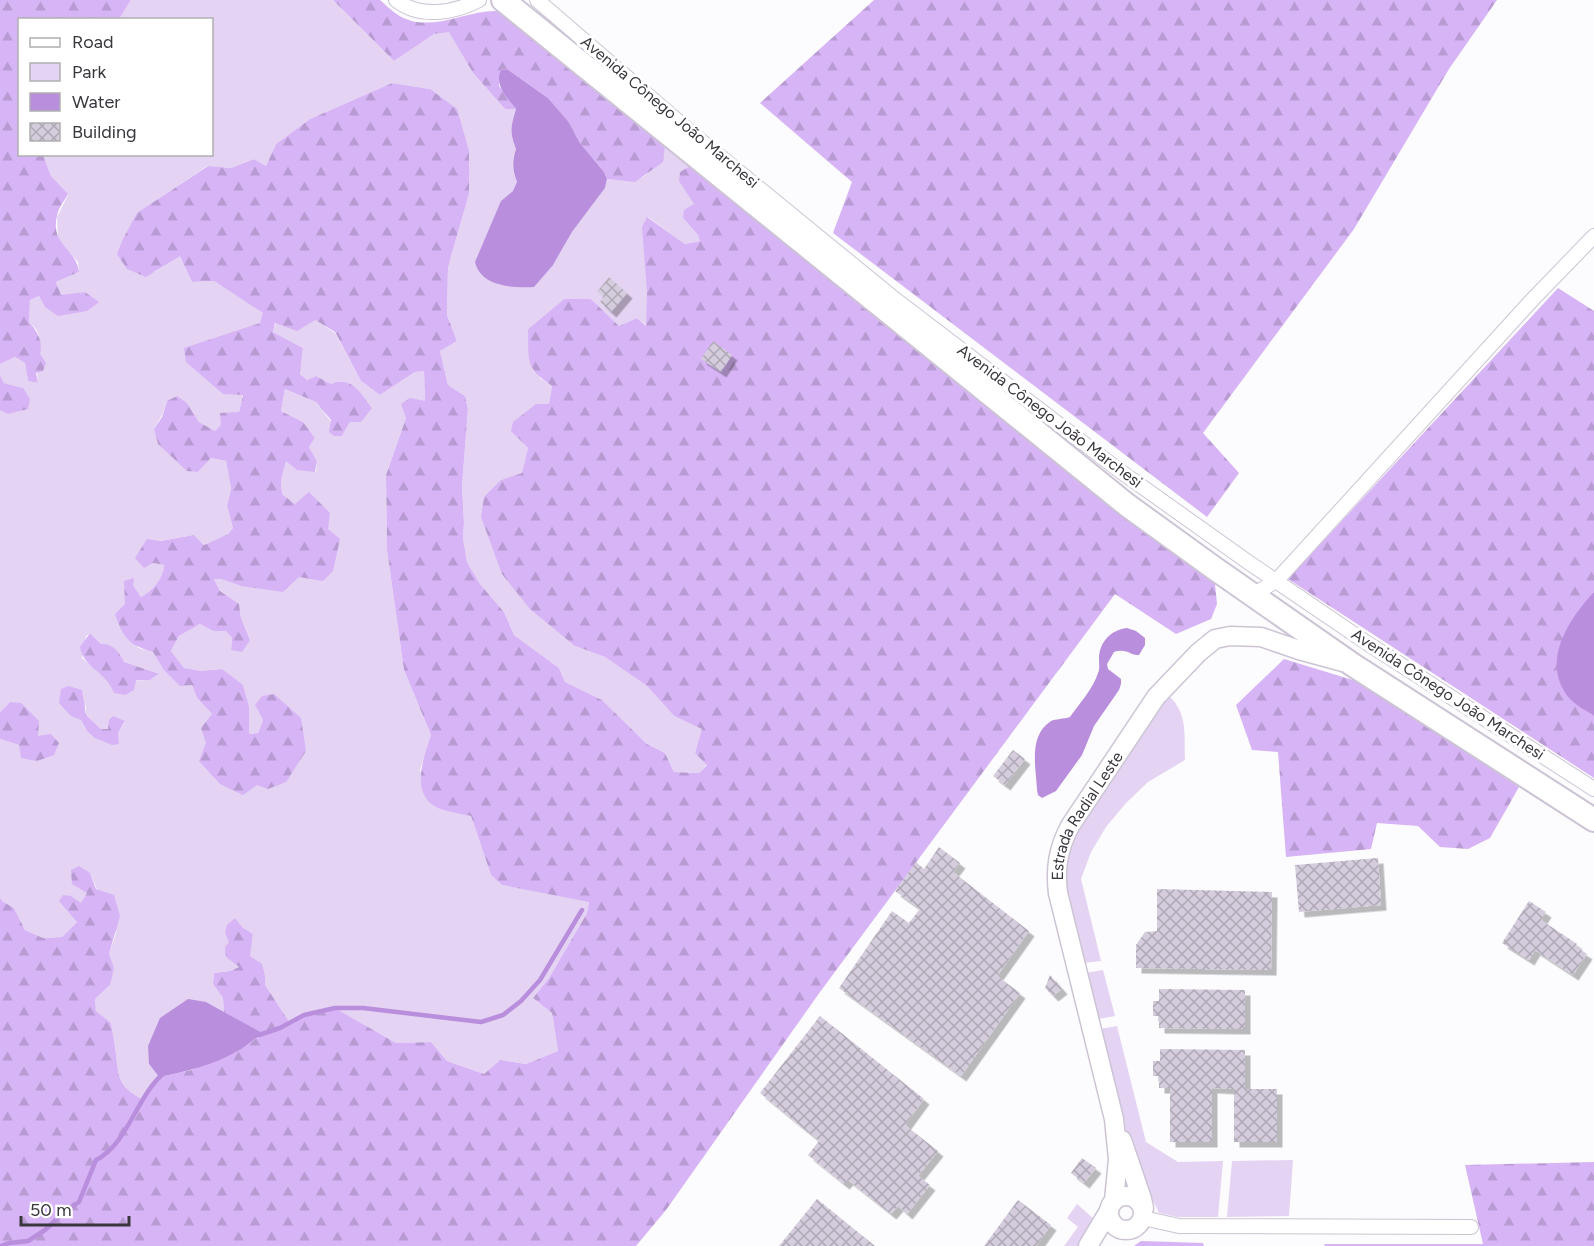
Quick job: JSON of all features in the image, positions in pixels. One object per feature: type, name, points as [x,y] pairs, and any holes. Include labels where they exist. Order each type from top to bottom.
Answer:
[{"type":"main road","points":[[503,0],[1118,498],[1353,665],[1594,820]]},
{"type":"street","points":[[396,0],[415,9],[432,12],[450,11],[479,0]]},
{"type":"street","name":"Avenida Cônego João Marchesi","points":[[537,0],[700,140],[891,296],[1120,471],[1367,643],[1594,789]]},
{"type":"street","points":[[1253,595],[1276,579],[1533,299],[1594,236]]},
{"type":"street","name":"Estrada Radial Leste","points":[[1088,1246],[1111,1206],[1118,1159],[1114,1119],[1058,893],[1056,874],[1062,842],[1070,826],[1156,697],[1198,653],[1215,639],[1230,636],[1261,637],[1353,665]]},
{"type":"street","points":[[1353,665],[1367,643]]},
{"type":"street","points":[[1114,1119],[1142,1199],[1142,1217],[1131,1237],[1120,1246]]},
{"type":"street","points":[[1124,1196],[1135,1198],[1139,1201],[1142,1217],[1132,1230],[1120,1229],[1111,1222],[1111,1206],[1124,1196]]},
{"type":"street","points":[[1142,1217],[1179,1226],[1471,1227]]},
{"type":"green space","points":[[0,0],[131,0],[120,18],[18,18],[18,156],[43,156],[51,176],[68,194],[57,216],[57,234],[73,257],[79,272],[56,282],[61,295],[85,292],[99,302],[87,311],[58,316],[45,307],[39,296],[30,300],[29,322],[39,337],[40,354],[46,363],[43,371],[36,373],[38,383],[28,381],[25,363],[15,357],[0,364]]},
{"type":"green space","points":[[131,0],[333,0],[394,61],[434,34],[449,31],[473,73],[505,109],[516,109],[512,138],[516,149],[513,165],[517,182],[514,191],[501,201],[553,265],[572,232],[605,188],[607,179],[631,180],[644,176],[654,165],[665,144],[692,165],[694,204],[683,218],[698,235],[700,241],[685,244],[648,217],[647,326],[637,318],[619,326],[591,299],[564,299],[528,329],[540,378],[552,386],[549,405],[512,431],[528,448],[522,474],[501,480],[575,646],[605,657],[647,686],[674,716],[703,729],[695,753],[707,764],[699,773],[674,772],[665,753],[647,744],[602,700],[565,682],[559,668],[514,635],[504,612],[480,584],[467,562],[463,538],[462,486],[468,409],[465,396],[448,385],[440,351],[457,341],[447,315],[448,267],[469,194],[430,89],[392,83],[310,119],[276,144],[266,166],[254,159],[231,168],[207,166],[138,213],[155,272],[180,255],[192,282],[214,281],[264,313],[261,323],[209,380],[223,394],[243,394],[239,412],[215,431],[199,422],[187,403],[167,401],[154,429],[198,472],[211,458],[226,461],[231,489],[227,506],[233,528],[228,534],[204,545],[194,535],[159,541],[153,563],[164,565],[162,576],[153,588],[141,597],[133,585],[124,581],[138,648],[153,652],[163,669],[192,685],[197,698],[212,714],[257,785],[306,751],[255,705],[263,720],[258,733],[249,734],[249,707],[222,669],[202,671],[184,668],[171,651],[179,636],[200,624],[213,631],[226,631],[232,638],[231,649],[250,640],[241,618],[239,604],[220,591],[214,579],[241,586],[295,504],[282,494],[281,480],[286,460],[316,472],[317,461],[309,447],[315,438],[303,422],[281,411],[285,389],[316,402],[342,436],[350,422],[331,384],[316,376],[307,380],[300,374],[303,348],[273,332],[276,322],[315,320],[335,333],[361,381],[380,395],[415,372],[424,371],[425,401],[406,418],[386,475],[387,550],[404,670],[431,735],[420,770],[436,807],[471,816],[491,875],[502,885],[589,901],[587,913],[549,978],[533,998],[552,1013],[558,1051],[526,1064],[500,1060],[484,1074],[447,1061],[431,1042],[396,1043],[335,1008],[304,1015],[290,1023],[265,985],[265,976],[249,956],[253,934],[242,927],[230,942],[239,967],[214,973],[213,984],[223,998],[224,1012],[206,1002],[149,1064],[159,1077],[142,1099],[123,1084],[118,1072],[111,1023],[96,1011],[95,999],[110,985],[109,954],[116,933],[90,873],[87,893],[81,904],[71,896],[77,922],[62,937],[43,938],[25,930],[14,908],[2,901],[0,897],[0,739],[19,745],[38,736],[10,702],[0,712],[0,410],[9,414],[23,388],[4,383],[0,375],[0,364],[15,357],[25,363],[28,381],[38,383],[40,339],[37,330],[29,322],[30,300],[39,296],[45,307],[85,292],[61,296],[56,282],[79,272],[78,262],[58,239],[57,217],[68,195],[51,176],[43,156],[213,156],[213,18],[120,18]],"holes":[[[90,633],[124,662],[158,675],[150,680],[109,681],[82,658],[86,636]],[[86,704],[86,715],[101,729],[109,729],[125,722],[118,733],[87,731],[81,720]]]},
{"type":"green space","points":[[333,0],[380,0],[398,15],[423,23],[486,11],[499,11],[665,144],[663,162],[635,182],[607,179],[604,172],[580,143],[568,121],[548,98],[507,69],[501,70],[499,86],[516,109],[505,109],[473,73],[449,32],[434,34],[394,61]]},
{"type":"green space","points":[[874,0],[1497,0],[1449,69],[1354,229],[1203,433],[1239,473],[1207,517],[833,233],[852,182],[760,103]]},
{"type":"green space","points":[[392,83],[430,89],[457,109],[469,151],[469,194],[448,267],[447,315],[457,341],[440,351],[448,385],[465,396],[468,409],[462,486],[463,538],[467,562],[480,584],[504,612],[514,635],[559,668],[565,682],[602,700],[647,744],[665,753],[674,772],[699,773],[707,765],[695,753],[702,729],[674,716],[647,686],[605,657],[575,646],[530,609],[502,574],[481,517],[484,497],[501,480],[522,473],[528,448],[511,431],[513,422],[536,404],[549,404],[552,386],[532,368],[528,329],[564,299],[591,299],[619,326],[637,318],[646,326],[647,292],[642,227],[647,217],[685,244],[700,241],[698,235],[683,218],[684,210],[694,204],[679,181],[680,172],[692,165],[1117,510],[1215,584],[1217,604],[1211,619],[1176,634],[1115,594],[820,992],[666,1210],[636,1246],[0,1246],[0,897],[2,901],[14,908],[25,930],[43,938],[62,937],[77,922],[59,901],[63,895],[71,896],[81,903],[87,893],[72,884],[71,870],[79,866],[90,873],[96,889],[114,895],[120,916],[109,954],[114,968],[110,985],[95,999],[96,1011],[111,1023],[118,1072],[123,1084],[142,1099],[159,1077],[191,1070],[236,1052],[263,1034],[224,1012],[223,998],[213,984],[214,973],[239,967],[226,957],[225,947],[229,942],[225,933],[227,925],[235,918],[242,927],[253,934],[250,956],[262,964],[265,985],[290,1023],[304,1015],[335,1008],[396,1043],[431,1042],[447,1061],[484,1074],[500,1060],[526,1064],[558,1051],[552,1013],[533,998],[549,978],[587,913],[589,902],[502,885],[491,875],[471,816],[438,808],[429,802],[421,785],[422,764],[431,735],[404,670],[387,550],[386,475],[406,418],[401,404],[410,398],[425,401],[424,371],[415,372],[380,395],[361,381],[335,332],[315,320],[297,331],[275,323],[273,332],[303,348],[300,374],[307,380],[316,376],[331,384],[345,382],[350,384],[360,392],[372,408],[361,422],[350,422],[342,436],[334,436],[329,432],[331,420],[316,402],[285,389],[281,411],[303,422],[315,438],[309,447],[317,461],[315,472],[297,470],[286,461],[281,480],[282,494],[295,504],[309,492],[330,513],[328,529],[340,539],[333,571],[323,581],[299,577],[283,592],[241,586],[214,579],[220,591],[239,604],[241,618],[250,640],[242,652],[231,650],[232,638],[226,631],[213,631],[200,624],[179,636],[171,651],[184,668],[202,671],[222,669],[243,685],[249,707],[249,734],[258,733],[263,720],[255,705],[262,696],[274,694],[301,718],[306,751],[286,782],[268,789],[257,785],[243,795],[220,784],[199,761],[206,743],[201,728],[212,714],[197,698],[192,685],[180,686],[163,669],[153,652],[128,639],[115,614],[125,604],[124,581],[134,578],[133,585],[141,597],[153,588],[162,575],[164,565],[153,563],[144,568],[135,558],[147,539],[160,541],[194,535],[204,545],[228,534],[233,528],[227,506],[231,489],[226,461],[211,458],[198,472],[187,471],[158,444],[154,429],[162,417],[167,401],[177,396],[187,403],[199,422],[215,431],[221,425],[220,413],[239,412],[243,395],[223,394],[186,362],[184,348],[260,323],[263,313],[214,281],[192,282],[180,256],[146,277],[127,269],[117,254],[123,239],[137,213],[208,166],[231,168],[254,159],[266,166],[276,144],[310,119]]},
{"type":"green space","points":[[1558,288],[1594,311],[1594,592],[1566,631],[1571,700],[1594,716],[1594,778],[1288,579]]},
{"type":"green space","points":[[0,375],[4,383],[23,388],[30,399],[28,409],[8,414],[0,410]]},
{"type":"green space","points":[[90,633],[101,644],[115,649],[124,662],[159,674],[150,680],[136,680],[134,690],[125,695],[114,693],[110,685],[82,654],[80,647]]},
{"type":"green space","points":[[1284,659],[1356,681],[1519,787],[1490,838],[1468,849],[1440,847],[1418,826],[1377,823],[1371,849],[1286,857],[1278,752],[1252,750],[1236,705]]},
{"type":"green space","points":[[68,686],[82,690],[86,715],[101,729],[108,729],[109,720],[113,716],[125,721],[118,733],[119,744],[112,745],[95,738],[87,731],[81,720],[71,716],[59,703],[61,689]]},
{"type":"green space","points":[[1169,696],[1182,717],[1185,734],[1185,760],[1148,782],[1126,803],[1106,827],[1091,852],[1081,879],[1101,961],[1084,963],[1067,892],[1065,860],[1078,828]]},
{"type":"green space","points":[[10,702],[21,703],[39,721],[38,736],[51,734],[59,743],[54,755],[37,761],[21,758],[19,745],[0,739],[0,712]]},
{"type":"green space","points":[[1103,970],[1115,1016],[1098,1019],[1086,973]]},
{"type":"green space","points":[[1117,1026],[1146,1142],[1178,1162],[1223,1161],[1218,1217],[1178,1217],[1159,1213],[1142,1178],[1129,1143],[1100,1029]]},
{"type":"green space","points":[[1293,1160],[1289,1216],[1227,1217],[1232,1161]]},
{"type":"green space","points":[[1594,1162],[1594,1246],[1325,1246],[1324,1244],[1483,1244],[1465,1165]]},
{"type":"green space","points":[[1077,1204],[1095,1220],[1078,1246],[1064,1246],[1078,1227],[1067,1218]]},
{"type":"green space","points":[[1141,1241],[1203,1243],[1204,1246],[1134,1246]]},
{"type":"water","points":[[507,69],[548,98],[568,121],[580,143],[604,172],[607,179],[605,188],[572,232],[553,265],[534,287],[508,286],[491,281],[478,270],[475,262],[501,201],[513,191],[517,182],[513,165],[516,149],[512,138],[516,109],[502,91],[499,81],[501,70]]},
{"type":"water","points":[[1594,592],[1594,716],[1571,700],[1562,686],[1557,672],[1557,658],[1566,630]]},
{"type":"water","points":[[1127,628],[1145,638],[1145,645],[1139,655],[1126,651],[1114,652],[1107,664],[1108,669],[1121,679],[1119,690],[1094,726],[1082,755],[1056,791],[1042,798],[1038,795],[1037,790],[1035,762],[1039,735],[1051,721],[1070,717],[1096,679],[1103,643],[1115,631]]},
{"type":"water","points":[[188,999],[206,1002],[264,1034],[218,1061],[159,1077],[149,1064],[148,1046],[160,1018]]},
{"type":"building","points":[[609,277],[627,293],[611,312],[600,302],[604,297],[597,292]]},
{"type":"building","points":[[713,341],[732,355],[721,372],[701,359]]},
{"type":"building","points":[[1013,750],[1025,759],[1005,785],[993,776]]},
{"type":"building","points":[[939,847],[960,863],[953,872],[1029,931],[997,976],[1020,993],[961,1076],[839,988],[892,911],[909,923],[920,909],[895,891],[916,862],[924,869]]},
{"type":"building","points":[[1378,858],[1381,905],[1299,912],[1295,865]]},
{"type":"building","points":[[1157,889],[1272,892],[1271,970],[1136,968],[1136,945],[1145,932],[1157,931]]},
{"type":"building","points":[[1529,901],[1546,912],[1541,920],[1577,944],[1575,946],[1587,954],[1573,975],[1535,950],[1529,960],[1502,943]]},
{"type":"building","points":[[1050,975],[1062,989],[1053,996],[1045,988]]},
{"type":"building","points":[[1159,989],[1245,990],[1245,1029],[1159,1028],[1159,1016],[1153,1016],[1153,1001],[1159,1001]]},
{"type":"building","points":[[820,1016],[924,1099],[905,1125],[938,1151],[918,1176],[930,1185],[907,1214],[898,1206],[891,1214],[848,1180],[844,1184],[808,1155],[819,1141],[760,1093]]},
{"type":"building","points":[[1160,1049],[1245,1050],[1245,1089],[1277,1089],[1277,1142],[1234,1142],[1234,1089],[1212,1088],[1212,1142],[1170,1142],[1170,1088],[1159,1088],[1159,1076],[1153,1076],[1153,1061],[1160,1061]]},
{"type":"building","points":[[1082,1158],[1096,1168],[1084,1183],[1071,1173]]},
{"type":"building","points":[[817,1199],[875,1246],[779,1246]]},
{"type":"building","points":[[1018,1200],[1051,1225],[1036,1246],[984,1246]]},
{"type":"waterway","points":[[259,1035],[280,1028],[304,1015],[335,1008],[363,1008],[481,1022],[503,1015],[521,1001],[540,980],[582,910]]},
{"type":"waterway","points":[[1,1246],[28,1241],[79,1202],[96,1160],[116,1143],[146,1094],[164,1073]]}]
